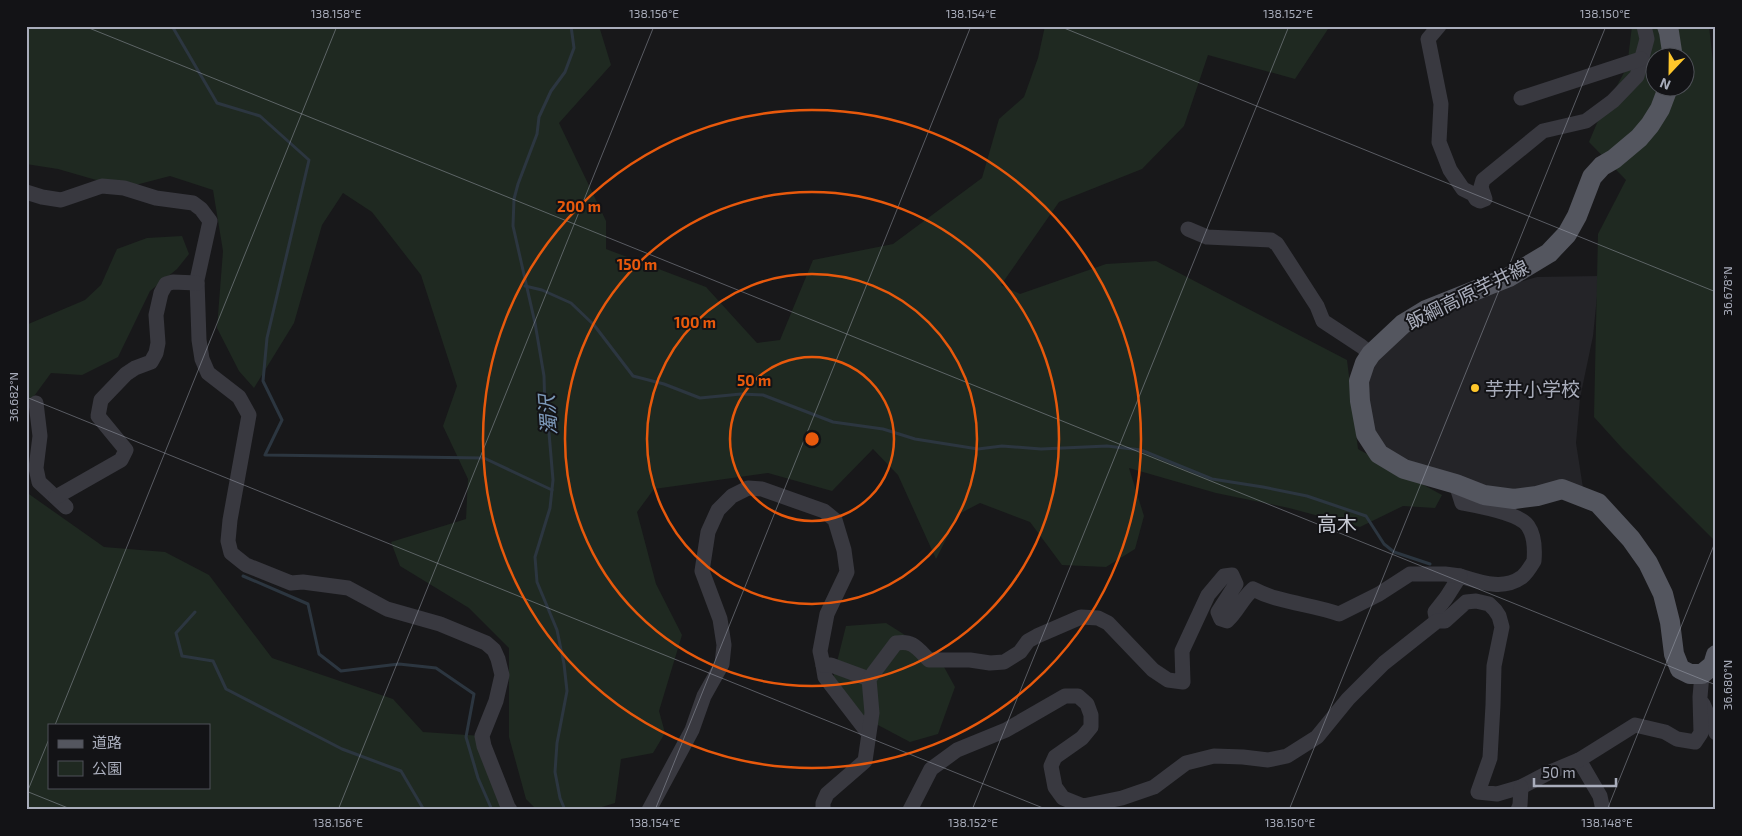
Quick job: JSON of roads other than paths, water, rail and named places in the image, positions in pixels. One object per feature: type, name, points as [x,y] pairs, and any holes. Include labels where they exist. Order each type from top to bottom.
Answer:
[{"type":"main road","points":[[1667,26],[1671,48]]},
{"type":"main road","name":"飯綱高原芋井線","points":[[1664,98],[1650,125],[1639,138],[1614,159],[1602,166],[1592,177],[1568,234],[1549,253],[1509,277],[1426,310],[1403,324],[1364,363],[1359,381],[1360,401],[1366,434],[1379,454],[1404,469],[1456,484],[1484,495],[1514,500],[1562,489],[1598,503],[1631,539],[1648,563],[1663,594],[1670,622],[1674,654],[1680,669],[1690,674],[1702,674]]},
{"type":"main road","points":[[1702,674],[1713,664],[1716,656]]},
{"type":"street","points":[[1439,26],[1428,39],[1441,104],[1439,142],[1450,170],[1463,189],[1480,202],[1485,199],[1481,187],[1483,180],[1543,131],[1586,120],[1613,101],[1637,76],[1647,39],[1644,26]]},
{"type":"street","points":[[1521,98],[1641,59]]},
{"type":"street","points":[[26,192],[61,200],[102,186],[124,188],[156,198],[193,203],[201,209],[210,221],[197,283],[199,340],[202,359],[208,373],[239,397],[250,415],[230,520],[228,541],[231,554],[246,565],[291,583],[304,582],[348,588],[387,609],[440,624],[486,643],[494,650],[502,676],[496,701],[482,736],[490,763],[510,810]]},
{"type":"street","points":[[1188,229],[1207,237],[1271,240],[1277,244],[1317,306],[1323,321],[1371,354]]},
{"type":"street","points":[[36,403],[40,436],[36,468],[39,482],[61,502],[121,460],[126,450],[98,416],[100,400],[126,374],[135,368],[151,362],[156,353],[158,343],[156,315],[161,293],[166,284],[173,282],[197,283]]},
{"type":"street","points":[[823,810],[827,794],[865,761],[872,713],[869,679],[896,643],[906,641],[913,644],[929,660],[1004,662],[1020,652],[1028,641],[1081,617],[1098,618],[1108,623],[1153,670],[1168,680],[1183,682],[1182,652],[1208,595],[1224,576],[1232,575],[1236,584],[1218,612],[1221,619],[1228,621],[1234,615],[1243,598],[1254,589],[1282,600],[1324,608],[1339,614],[1379,594],[1410,574],[1460,576],[1492,585],[1508,584],[1522,576],[1534,561],[1534,539],[1528,525],[1512,516],[1462,502],[1456,484]]},
{"type":"street","points":[[648,810],[692,730],[704,696],[722,664],[724,645],[720,619],[702,571],[708,532],[718,510],[732,496],[748,488],[762,489],[824,511],[835,520],[848,572],[827,614],[820,651],[825,677],[868,733]]},
{"type":"street","points":[[1437,621],[1435,612],[1460,576]]},
{"type":"street","points":[[910,810],[932,769],[957,750],[1006,730],[1065,696],[1078,696],[1087,704],[1091,715],[1091,727],[1082,738],[1055,757],[1052,766],[1055,787],[1064,798],[1065,805],[1082,806],[1122,798],[1154,786],[1186,764],[1214,756],[1268,760],[1287,756],[1318,738],[1348,698],[1384,663],[1437,621],[1445,620],[1466,602],[1476,601],[1489,604],[1499,616],[1502,627],[1494,666],[1490,758],[1478,792],[1497,794],[1521,787],[1579,760],[1635,725],[1665,732],[1677,739],[1695,742],[1701,733],[1700,697],[1702,674]]},
{"type":"street","points":[[823,665],[831,665],[869,679]]},
{"type":"street","points":[[1700,697],[1716,733]]},
{"type":"street","points":[[1579,760],[1600,796],[1603,810]]},
{"type":"street","points":[[1518,810],[1521,787]]},
{"type":"waterway","points":[[172,26],[217,103],[260,116],[309,160],[267,338],[263,381],[282,420],[265,455],[484,458],[552,490]]},
{"type":"waterway","name":"濁沢","points":[[565,810],[560,798],[555,772],[557,743],[567,691],[564,664],[557,630],[537,582],[535,557],[550,508],[553,480],[545,411],[544,376],[535,323],[513,226],[514,199],[537,134],[539,117],[551,91],[565,72],[574,48],[571,26]]},
{"type":"waterway","points":[[525,286],[542,290],[571,303],[594,325],[633,376],[664,384],[700,398],[741,394],[763,395],[833,422],[883,429],[915,439],[978,449],[1002,446],[1041,449],[1107,446],[1141,450],[1212,479],[1307,496],[1366,516],[1384,544],[1394,552],[1430,564]]},
{"type":"waterway","points":[[243,576],[308,604],[319,654],[341,671],[399,664],[436,668],[474,694],[466,737],[478,778],[492,810]]},
{"type":"waterway","points":[[195,612],[176,633],[182,656],[213,661],[226,689],[342,749],[401,771],[424,810]]},
{"type":"place","name":"芋井小学校","points":[[1475,388]]},
{"type":"district","name":"高木","points":[[1337,523]]}]
